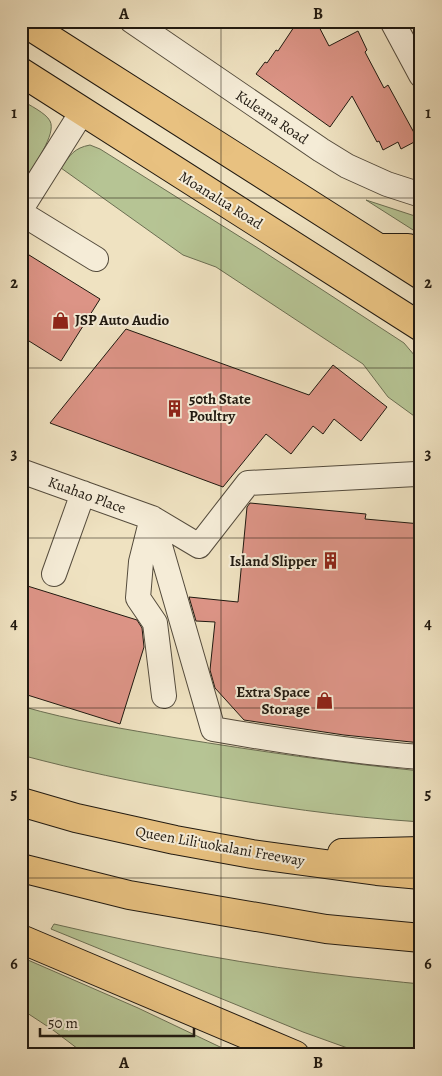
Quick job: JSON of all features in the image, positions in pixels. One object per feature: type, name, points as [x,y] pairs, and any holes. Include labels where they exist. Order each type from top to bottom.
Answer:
[{"type":"main road","points":[[22,21],[421,275]]},
{"type":"main road","name":"Moanalua Road","points":[[21,72],[421,327]]},
{"type":"main road","points":[[379,248],[408,248],[421,256]]},
{"type":"main road","name":"Queen Liliʻuokalani Freeway","points":[[21,802],[76,818],[175,840],[252,854],[421,875]]},
{"type":"main road","points":[[252,854],[421,851]]},
{"type":"main road","points":[[21,868],[129,895],[326,929],[421,938]]},
{"type":"main road","points":[[21,939],[295,1055]]},
{"type":"street","name":"Kuleana Road","points":[[132,21],[347,166],[387,184],[421,195]]},
{"type":"street","points":[[392,21],[421,75]]},
{"type":"street","points":[[82,112],[21,211],[96,259]]},
{"type":"street","name":"Kuahao Place","points":[[21,471],[152,518],[198,546],[248,483],[416,474],[421,476]]},
{"type":"street","points":[[54,574],[83,493]]},
{"type":"street","points":[[152,518],[141,562],[138,598],[155,623],[164,696]]},
{"type":"street","points":[[152,518],[213,729],[284,741],[421,757]]},
{"type":"green space","points":[[21,100],[45,115],[50,121],[51,127],[47,142],[26,178],[21,175]]},
{"type":"green space","points":[[90,145],[100,149],[261,250],[404,343],[421,360],[421,421],[388,397],[363,364],[216,267],[183,255],[61,168],[73,153],[80,148]]},
{"type":"green space","points":[[366,200],[421,218],[421,235]]},
{"type":"green space","points":[[21,706],[118,728],[177,738],[421,771],[421,822],[334,814],[220,797],[148,784],[21,755]]},
{"type":"green space","points":[[54,924],[165,948],[240,961],[315,973],[421,984],[421,1055],[367,1055],[303,1032],[51,929]]},
{"type":"green space","points":[[21,957],[138,1008],[237,1055],[86,1055],[21,1009]]},
{"type":"building","points":[[298,21],[316,21],[329,46],[358,31],[367,50],[365,52],[384,88],[388,85],[418,140],[401,149],[398,142],[383,150],[352,96],[330,127],[256,74],[276,50],[278,51]]},
{"type":"building","points":[[21,250],[100,299],[61,361],[21,336]]},
{"type":"building","name":"50th State Poultry","points":[[126,329],[309,395],[333,365],[387,407],[361,441],[334,419],[323,434],[313,426],[291,454],[266,434],[223,487],[50,423]]},
{"type":"building","points":[[250,503],[366,514],[365,519],[421,524],[421,743],[344,735],[244,720],[215,688],[210,670],[215,622],[196,621],[189,597],[238,602],[247,507]]},
{"type":"building","points":[[21,584],[137,620],[142,628],[144,647],[120,724],[21,693]]},
{"type":"place","name":"JSP Auto Audio","points":[[61,320]]},
{"type":"place","name":"50th State Poultry","points":[[175,408]]},
{"type":"place","name":"Island Slipper","points":[[331,561]]},
{"type":"place","name":"Extra Space Storage","points":[[324,701]]}]
